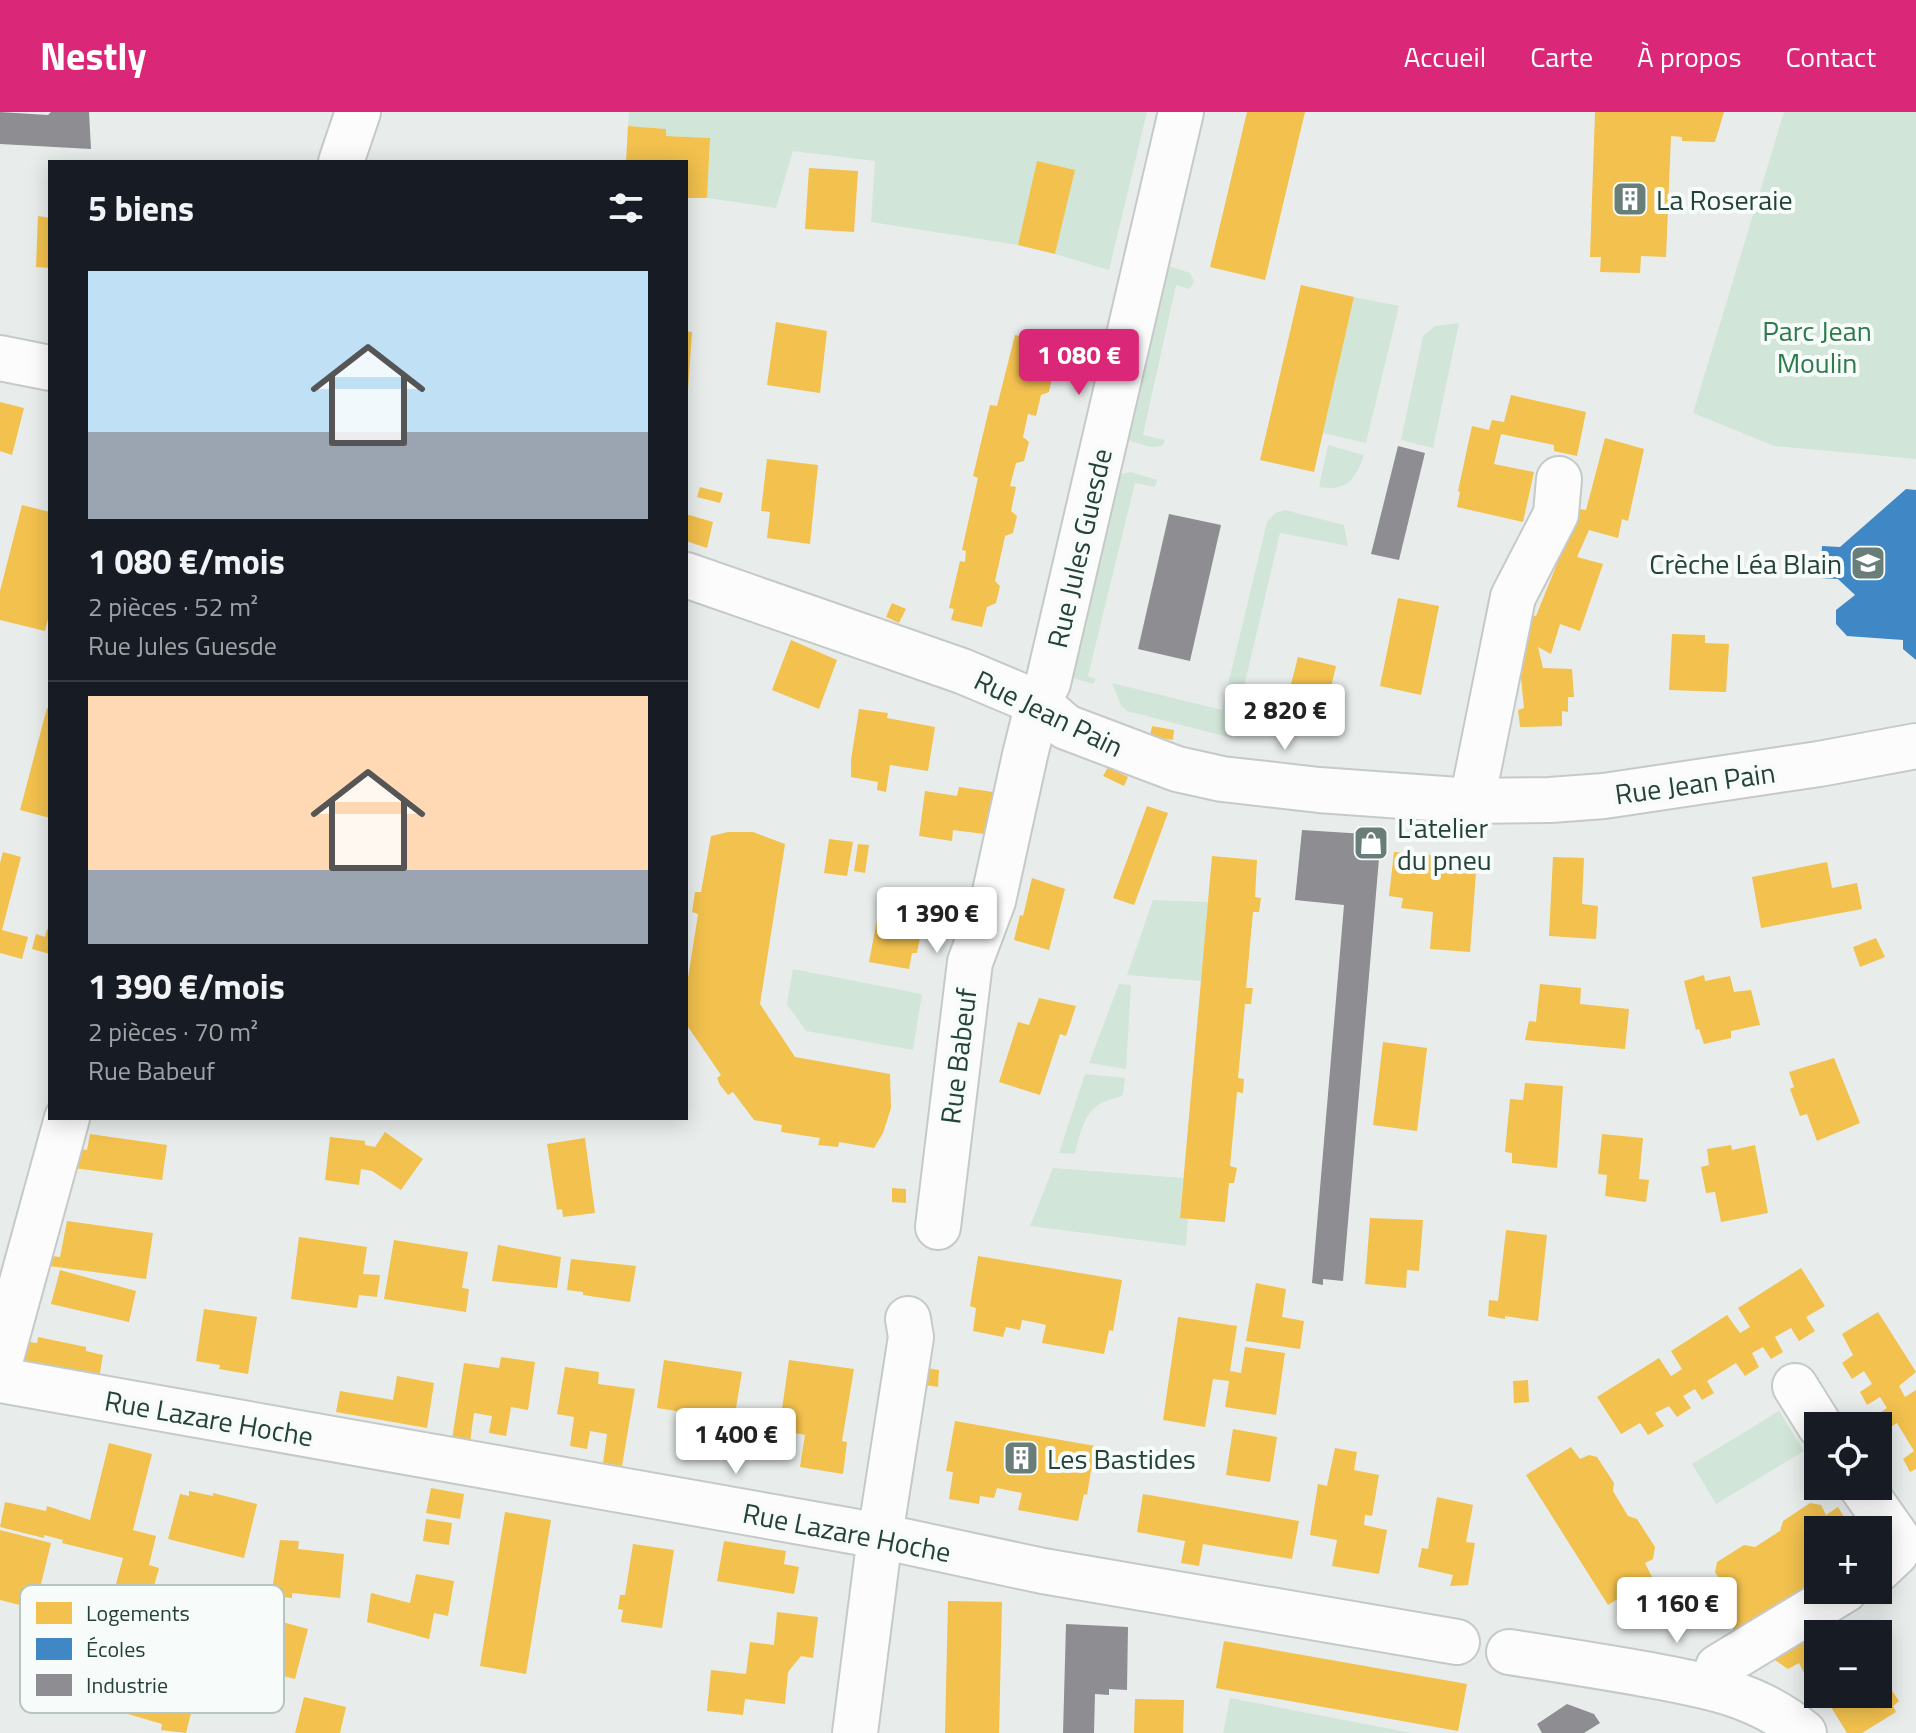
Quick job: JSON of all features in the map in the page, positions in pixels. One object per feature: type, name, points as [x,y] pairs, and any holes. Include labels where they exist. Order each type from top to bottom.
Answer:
[{"type":"street","points":[[342,160],[358,112]]},
{"type":"street","name":"Rue Jules Guesde","points":[[1038,703],[1048,683],[1181,112]]},
{"type":"street","points":[[0,358],[48,368]]},
{"type":"street","points":[[1472,801],[1513,597],[1556,514],[1559,479]]},
{"type":"street","name":"Rue Jean Pain","points":[[688,576],[962,671],[1038,703],[1066,727],[1177,769],[1222,779],[1319,790],[1499,802],[1604,796],[1819,764],[1916,746]]},
{"type":"street","name":"Rue Babeuf","points":[[938,1227],[970,962],[993,901],[1038,703]]},
{"type":"street","points":[[0,1362],[66,1120]]},
{"type":"street","points":[[855,1733],[880,1536],[911,1337],[908,1319]]},
{"type":"street","name":"Rue Lazare Hoche","points":[[0,1380],[880,1536],[1043,1571],[1457,1642]]},
{"type":"street","points":[[1795,1386],[1811,1412]]},
{"type":"street","points":[[1892,1530],[1896,1536],[1896,1553],[1892,1557]]},
{"type":"street","points":[[1713,1686],[1718,1667],[1822,1604]]},
{"type":"street","points":[[1509,1652],[1713,1686],[1751,1698],[1804,1733]]},
{"type":"green space","points":[[629,112],[1147,112],[1109,270],[1055,254],[1074,170],[1037,162],[1018,245],[871,222],[875,161],[793,151],[776,208],[707,198],[710,138],[666,136],[666,129],[628,126]]},
{"type":"green space","name":"Parc Jean Moulin","points":[[1784,112],[1916,112],[1916,459],[1774,446],[1693,413]]},
{"type":"green space","points":[[1166,265],[1190,273],[1194,282],[1189,289],[1176,285],[1143,435],[1165,440],[1162,446],[1150,447],[1127,440]]},
{"type":"green space","points":[[1354,297],[1399,306],[1366,443],[1323,433]]},
{"type":"green space","points":[[1459,323],[1433,448],[1401,440],[1423,336],[1435,326]]},
{"type":"green space","points":[[1328,445],[1364,455],[1349,482],[1328,488],[1319,487]]},
{"type":"green space","points":[[1131,472],[1157,480],[1155,487],[1135,483],[1088,676],[1096,679],[1093,684],[1073,678],[1118,475]]},
{"type":"green space","points":[[1285,510],[1344,525],[1348,546],[1280,533],[1232,738],[1127,711],[1121,706],[1112,683],[1222,710],[1267,522],[1275,513]]},
{"type":"green space","points":[[1153,900],[1208,902],[1201,981],[1127,975]]},
{"type":"green space","points":[[793,969],[922,994],[913,1050],[806,1031],[787,1004]]},
{"type":"green space","points":[[1119,984],[1131,985],[1126,1069],[1089,1063]]},
{"type":"green space","points":[[1085,1074],[1125,1078],[1123,1095],[1093,1109],[1082,1127],[1075,1154],[1059,1153]]},
{"type":"green space","points":[[1053,1168],[1183,1178],[1180,1217],[1188,1219],[1186,1246],[1030,1226]]},
{"type":"green space","points":[[1779,1411],[1804,1451],[1716,1504],[1692,1464]]},
{"type":"green space","points":[[1230,1698],[1412,1733],[1223,1733]]},
{"type":"building: Logements","points":[[1247,112],[1305,112],[1265,280],[1210,267]]},
{"type":"building: Logements","name":"La Roseraie","points":[[1595,112],[1724,112],[1715,142],[1682,141],[1682,137],[1671,136],[1666,257],[1641,256],[1640,273],[1600,272],[1601,257],[1590,257]]},
{"type":"building: Logements","points":[[628,126],[666,129],[666,136],[710,138],[707,198],[688,198],[688,160],[626,160]]},
{"type":"building: Logements","points":[[1037,161],[1075,170],[1055,254],[1018,245]]},
{"type":"building: Logements","points":[[809,168],[858,171],[854,232],[805,229]]},
{"type":"building: Logements","points":[[38,216],[48,218],[48,268],[36,267]]},
{"type":"building: Logements","points":[[1301,285],[1354,297],[1314,472],[1260,460]]},
{"type":"building: Logements","points":[[776,322],[827,331],[820,393],[767,385]]},
{"type":"building: Logements","points":[[688,331],[692,332],[688,390]]},
{"type":"building: Logements","points":[[1015,335],[1053,344],[1047,369],[1053,373],[1049,392],[1041,395],[1036,416],[1028,414],[1023,437],[1029,442],[1024,461],[1016,463],[1010,486],[1016,487],[1011,511],[1017,516],[1013,533],[1005,536],[995,581],[1000,586],[996,603],[987,607],[982,627],[951,620],[954,609],[949,608],[960,561],[965,562],[966,551],[962,550],[978,478],[973,476],[990,405],[997,406]]},
{"type":"building: Logements","points":[[1511,395],[1586,412],[1577,456],[1554,451],[1554,445],[1501,434],[1494,464],[1534,472],[1523,522],[1457,507],[1472,426],[1489,430],[1492,420],[1504,422]]},
{"type":"building: Logements","points":[[0,402],[24,408],[12,455],[0,451]]},
{"type":"building: Logements","points":[[1605,438],[1644,449],[1628,521],[1622,519],[1618,538],[1589,530],[1577,557],[1603,564],[1580,631],[1560,624],[1551,654],[1538,647],[1543,668],[1572,669],[1574,697],[1568,697],[1568,712],[1562,711],[1562,726],[1520,727],[1518,710],[1524,708],[1517,639],[1526,614],[1536,616],[1579,509],[1586,510]]},
{"type":"building: Logements","points":[[767,459],[818,465],[810,544],[767,538],[770,512],[761,511]]},
{"type":"building: Logements","points":[[700,487],[723,493],[720,503],[697,497]]},
{"type":"building: Logements","points":[[22,505],[48,512],[48,619],[45,631],[0,620],[0,591]]},
{"type":"building: Logements","points":[[688,515],[713,522],[707,548],[688,542]]},
{"type":"building: Logements","points":[[1398,598],[1439,606],[1421,695],[1380,686]]},
{"type":"building: Logements","points":[[892,603],[906,609],[899,623],[886,617]]},
{"type":"building: Logements","points":[[1672,634],[1705,635],[1705,643],[1729,644],[1726,692],[1669,690]]},
{"type":"building: Logements","points":[[791,640],[837,660],[819,709],[772,690]]},
{"type":"building: Logements","points":[[1298,657],[1336,666],[1321,729],[1282,719]]},
{"type":"building: Logements","points":[[47,708],[48,817],[20,810]]},
{"type":"building: Logements","points":[[859,709],[888,713],[887,718],[935,727],[928,771],[890,765],[886,792],[877,790],[878,782],[851,777]]},
{"type":"building: Logements","points":[[1152,726],[1174,730],[1173,740],[1150,736]]},
{"type":"building: Logements","points":[[1108,767],[1128,777],[1124,786],[1103,776]]},
{"type":"building: Logements","points":[[959,787],[993,792],[984,834],[953,830],[952,841],[919,836],[925,791],[957,796]]},
{"type":"building: Logements","points":[[1147,806],[1168,813],[1134,905],[1113,898]]},
{"type":"building: Logements","points":[[753,832],[785,844],[760,1004],[795,1057],[890,1074],[891,1108],[883,1133],[874,1148],[839,1142],[838,1147],[818,1145],[820,1138],[781,1132],[782,1125],[754,1120],[733,1092],[728,1095],[720,1085],[717,1078],[721,1075],[688,1027],[688,978],[698,914],[692,912],[695,892],[701,892],[711,836]]},
{"type":"building: Logements","points":[[829,839],[853,842],[847,876],[824,873]]},
{"type":"building: Logements","points":[[858,844],[869,845],[865,873],[854,871]]},
{"type":"building: Logements","points":[[3,852],[21,857],[2,930],[28,937],[22,959],[0,953],[0,863]]},
{"type":"building: Logements","points":[[1394,852],[1477,859],[1470,952],[1430,949],[1433,912],[1401,908],[1403,898],[1389,896]]},
{"type":"building: Logements","points":[[1212,856],[1257,860],[1255,897],[1261,898],[1259,912],[1253,912],[1246,988],[1253,988],[1251,1004],[1245,1004],[1238,1078],[1244,1079],[1243,1093],[1237,1092],[1230,1166],[1237,1168],[1234,1183],[1229,1183],[1225,1222],[1180,1218]]},
{"type":"building: Logements","points":[[1553,857],[1584,858],[1582,904],[1598,906],[1596,939],[1549,936]]},
{"type":"building: Logements","points":[[1827,862],[1832,888],[1857,883],[1862,909],[1761,928],[1752,877]]},
{"type":"building: Logements","points":[[1032,878],[1065,889],[1049,950],[1014,940]]},
{"type":"building: Logements","points":[[883,888],[922,895],[917,922],[923,923],[917,953],[912,953],[909,969],[869,962]]},
{"type":"building: Logements","points":[[47,929],[48,953],[32,949],[36,934],[45,937]]},
{"type":"building: Logements","points":[[1876,938],[1885,957],[1860,967],[1853,947]]},
{"type":"building: Logements","points":[[1704,975],[1705,981],[1730,976],[1734,992],[1751,990],[1760,1025],[1731,1031],[1731,1038],[1704,1044],[1699,1029],[1696,1030],[1684,981]]},
{"type":"building: Logements","points":[[1540,984],[1581,988],[1580,1004],[1629,1009],[1625,1049],[1525,1040],[1529,1021],[1536,1022]]},
{"type":"building: Logements","points":[[1039,998],[1076,1006],[1066,1036],[1060,1034],[1040,1095],[999,1082],[1018,1022],[1029,1025]]},
{"type":"building: Logements","points":[[1383,1042],[1427,1048],[1417,1131],[1373,1125]]},
{"type":"building: Logements","points":[[1834,1058],[1860,1123],[1817,1141],[1807,1114],[1800,1116],[1790,1089],[1794,1087],[1789,1072]]},
{"type":"building: Logements","points":[[1525,1083],[1563,1086],[1557,1168],[1512,1163],[1512,1153],[1505,1152],[1510,1099],[1523,1100]]},
{"type":"building: Logements","points":[[385,1132],[423,1159],[401,1190],[372,1171],[361,1169],[359,1185],[325,1180],[330,1137],[365,1141],[365,1145],[375,1147]]},
{"type":"building: Logements","points":[[90,1134],[167,1145],[162,1180],[67,1167],[72,1148],[87,1150]]},
{"type":"building: Logements","points":[[1602,1134],[1643,1138],[1639,1179],[1649,1180],[1646,1202],[1605,1196],[1607,1175],[1598,1174]]},
{"type":"building: Logements","points":[[585,1138],[595,1213],[563,1217],[562,1209],[557,1210],[547,1144]]},
{"type":"building: Logements","points":[[1731,1145],[1732,1150],[1755,1145],[1768,1213],[1721,1222],[1715,1192],[1706,1193],[1701,1167],[1709,1165],[1707,1149]]},
{"type":"building: Logements","points":[[892,1188],[906,1189],[906,1203],[892,1202]]},
{"type":"building: Logements","points":[[1370,1218],[1423,1220],[1419,1271],[1407,1270],[1406,1288],[1365,1284]]},
{"type":"building: Logements","points":[[67,1221],[153,1233],[146,1279],[42,1265],[45,1255],[60,1257]]},
{"type":"building: Logements","points":[[1506,1230],[1547,1235],[1538,1321],[1488,1316],[1489,1300],[1498,1301]]},
{"type":"building: Logements","points":[[299,1237],[367,1247],[363,1274],[380,1275],[377,1297],[359,1295],[357,1308],[291,1299]]},
{"type":"building: Logements","points":[[394,1240],[468,1252],[462,1288],[469,1289],[466,1312],[384,1299]]},
{"type":"building: Logements","points":[[498,1245],[561,1257],[557,1288],[492,1281]]},
{"type":"building: Logements","points":[[978,1256],[1122,1280],[1113,1331],[1109,1330],[1104,1354],[1042,1343],[1046,1325],[1022,1320],[1020,1330],[1006,1327],[1003,1337],[973,1331],[976,1308],[970,1306]]},
{"type":"building: Logements","points":[[571,1259],[636,1266],[630,1302],[567,1290]]},
{"type":"building: Logements","points":[[1801,1268],[1825,1306],[1806,1317],[1815,1331],[1799,1341],[1791,1328],[1775,1337],[1783,1352],[1771,1359],[1763,1347],[1752,1353],[1759,1367],[1745,1376],[1736,1363],[1707,1381],[1714,1393],[1702,1400],[1695,1389],[1683,1396],[1691,1408],[1677,1417],[1669,1406],[1655,1413],[1664,1426],[1648,1435],[1640,1423],[1621,1434],[1597,1397],[1659,1358],[1671,1376],[1676,1373],[1682,1369],[1671,1351],[1727,1315],[1740,1333],[1750,1327],[1738,1308]]},
{"type":"building: Logements","points":[[60,1270],[136,1291],[129,1322],[51,1304]]},
{"type":"building: Logements","points":[[1256,1283],[1286,1289],[1282,1317],[1304,1321],[1300,1349],[1246,1341]]},
{"type":"building: Logements","points":[[204,1309],[257,1317],[248,1374],[196,1361]]},
{"type":"building: Logements","points":[[1878,1312],[1916,1372],[1899,1386],[1905,1397],[1916,1390],[1916,1469],[1910,1472],[1903,1459],[1914,1451],[1897,1423],[1892,1426],[1892,1412],[1881,1412],[1887,1408],[1880,1397],[1867,1405],[1860,1392],[1872,1384],[1864,1371],[1852,1379],[1842,1363],[1853,1355],[1842,1334]]},
{"type":"building: Logements","points":[[1178,1317],[1237,1326],[1230,1371],[1241,1373],[1245,1347],[1285,1353],[1276,1415],[1225,1407],[1229,1381],[1213,1379],[1205,1427],[1163,1420]]},
{"type":"building: Logements","points":[[38,1337],[86,1347],[86,1351],[103,1355],[99,1378],[21,1364],[23,1341],[37,1343]]},
{"type":"building: Logements","points":[[501,1357],[535,1362],[528,1410],[511,1407],[506,1436],[489,1433],[492,1416],[474,1413],[470,1442],[452,1439],[464,1363],[499,1368]]},
{"type":"building: Logements","points":[[664,1360],[742,1372],[734,1420],[657,1408]]},
{"type":"building: Logements","points":[[789,1360],[854,1369],[842,1441],[847,1442],[843,1474],[800,1467],[805,1435],[779,1430]]},
{"type":"building: Logements","points":[[565,1367],[599,1372],[598,1384],[635,1389],[622,1466],[603,1463],[607,1434],[590,1431],[587,1449],[570,1446],[574,1417],[557,1414]]},
{"type":"building: Logements","points":[[927,1368],[939,1370],[938,1387],[925,1385]]},
{"type":"building: Logements","points":[[397,1376],[434,1383],[427,1428],[336,1412],[340,1391],[393,1400]]},
{"type":"building: Logements","points":[[1528,1380],[1529,1402],[1514,1403],[1513,1381]]},
{"type":"building: Logements","name":"Les Bastides","points":[[955,1421],[1095,1446],[1087,1495],[1084,1494],[1078,1521],[1018,1510],[1022,1493],[997,1488],[994,1498],[980,1496],[979,1504],[949,1499],[953,1472],[946,1471]]},
{"type":"building: Logements","points":[[1233,1429],[1277,1437],[1270,1482],[1226,1475]]},
{"type":"building: Logements","points":[[109,1443],[152,1454],[133,1530],[156,1536],[149,1565],[159,1568],[154,1585],[116,1585],[123,1558],[62,1543],[63,1540],[44,1535],[44,1538],[0,1527],[5,1502],[46,1511],[47,1506],[90,1520]]},
{"type":"building: Logements","points":[[1571,1447],[1580,1459],[1589,1455],[1597,1457],[1614,1483],[1613,1491],[1628,1516],[1637,1519],[1655,1547],[1653,1559],[1645,1563],[1652,1577],[1608,1605],[1526,1475]]},
{"type":"building: Logements","points":[[1335,1448],[1357,1452],[1354,1470],[1379,1475],[1372,1516],[1365,1515],[1364,1525],[1387,1530],[1379,1574],[1332,1566],[1337,1540],[1310,1535],[1318,1484],[1327,1486]]},
{"type":"building: Logements","points":[[431,1488],[464,1494],[460,1519],[426,1513]]},
{"type":"building: Logements","points":[[189,1491],[213,1496],[213,1493],[257,1504],[244,1558],[168,1539],[180,1494],[189,1496]]},
{"type":"building: Logements","points":[[1143,1494],[1299,1521],[1292,1559],[1203,1544],[1199,1566],[1181,1563],[1185,1541],[1137,1532]]},
{"type":"building: Logements","points":[[1437,1497],[1473,1505],[1466,1542],[1475,1543],[1468,1585],[1450,1586],[1453,1575],[1418,1567],[1422,1548],[1428,1549]]},
{"type":"building: Logements","points":[[1810,1503],[1821,1505],[1826,1515],[1838,1507],[1843,1516],[1804,1516],[1804,1591],[1736,1633],[1707,1590],[1721,1581],[1715,1572],[1717,1562],[1744,1545],[1755,1547],[1780,1531],[1783,1521]]},
{"type":"building: Logements","points":[[505,1512],[551,1520],[526,1674],[480,1666]]},
{"type":"building: Logements","points":[[426,1519],[452,1523],[449,1545],[423,1541]]},
{"type":"building: Logements","points":[[0,1530],[51,1543],[41,1585],[20,1585],[20,1605],[0,1600]]},
{"type":"building: Logements","points":[[280,1540],[299,1541],[298,1549],[344,1554],[340,1598],[292,1593],[292,1598],[284,1597],[284,1585],[273,1585]]},
{"type":"building: Logements","points":[[724,1541],[786,1551],[784,1564],[799,1567],[794,1594],[717,1581]]},
{"type":"building: Logements","points":[[633,1544],[674,1550],[662,1628],[621,1622],[623,1610],[618,1609],[620,1595],[625,1595]]},
{"type":"building: Logements","points":[[416,1574],[454,1581],[448,1616],[434,1613],[429,1639],[367,1622],[371,1593],[410,1603]]},
{"type":"building: Logements","points":[[948,1601],[1002,1602],[999,1733],[945,1733]]},
{"type":"building: Logements","points":[[777,1612],[818,1617],[813,1658],[801,1656],[788,1672],[785,1704],[745,1699],[743,1715],[707,1711],[711,1670],[746,1674],[750,1642],[774,1645]]},
{"type":"building: Logements","points":[[284,1622],[308,1629],[295,1679],[284,1676]]},
{"type":"building: Logements","points":[[1804,1638],[1804,1673],[1799,1663],[1788,1669],[1772,1658]]},
{"type":"building: Logements","points":[[1224,1641],[1467,1684],[1458,1731],[1216,1688]]},
{"type":"building: Logements","points":[[1892,1691],[1899,1701],[1893,1706],[1896,1712],[1862,1733],[1847,1733],[1832,1708],[1892,1708]]},
{"type":"building: Logements","points":[[304,1697],[346,1707],[340,1733],[295,1733]]},
{"type":"building: Logements","points":[[1135,1699],[1184,1700],[1183,1733],[1134,1733]]},
{"type":"building: Logements","points":[[191,1713],[186,1733],[161,1730],[162,1724],[128,1714]]},
{"type":"building: Écoles","name":"Crèche Léa Blain","points":[[1906,489],[1916,490],[1916,660],[1903,649],[1903,640],[1847,636],[1836,624],[1836,610],[1855,595],[1838,579],[1820,578],[1822,546],[1840,547]]},
{"type":"building: Industrie","points":[[0,112],[48,115],[51,112],[89,112],[91,149],[0,144]]},
{"type":"building: Industrie","points":[[1398,446],[1425,453],[1399,560],[1371,554]]},
{"type":"building: Industrie","points":[[1169,514],[1221,525],[1190,661],[1138,649]]},
{"type":"building: Industrie","points":[[1302,830],[1381,835],[1343,1281],[1323,1279],[1323,1285],[1312,1283],[1344,905],[1295,900]]},
{"type":"building: Industrie","points":[[1066,1624],[1128,1627],[1127,1690],[1109,1689],[1109,1695],[1095,1694],[1094,1733],[1063,1733]]},
{"type":"building: Industrie","points":[[1567,1704],[1594,1714],[1600,1723],[1584,1733],[1542,1733],[1537,1724]]},
{"type":"place","name":"La Roseraie","points":[[1630,199]]},
{"type":"place","name":"Crèche Léa Blain","points":[[1868,563]]},
{"type":"place","name":"L'atelier du pneu","points":[[1371,843]]},
{"type":"place","name":"Les Bastides","points":[[1021,1458]]}]
